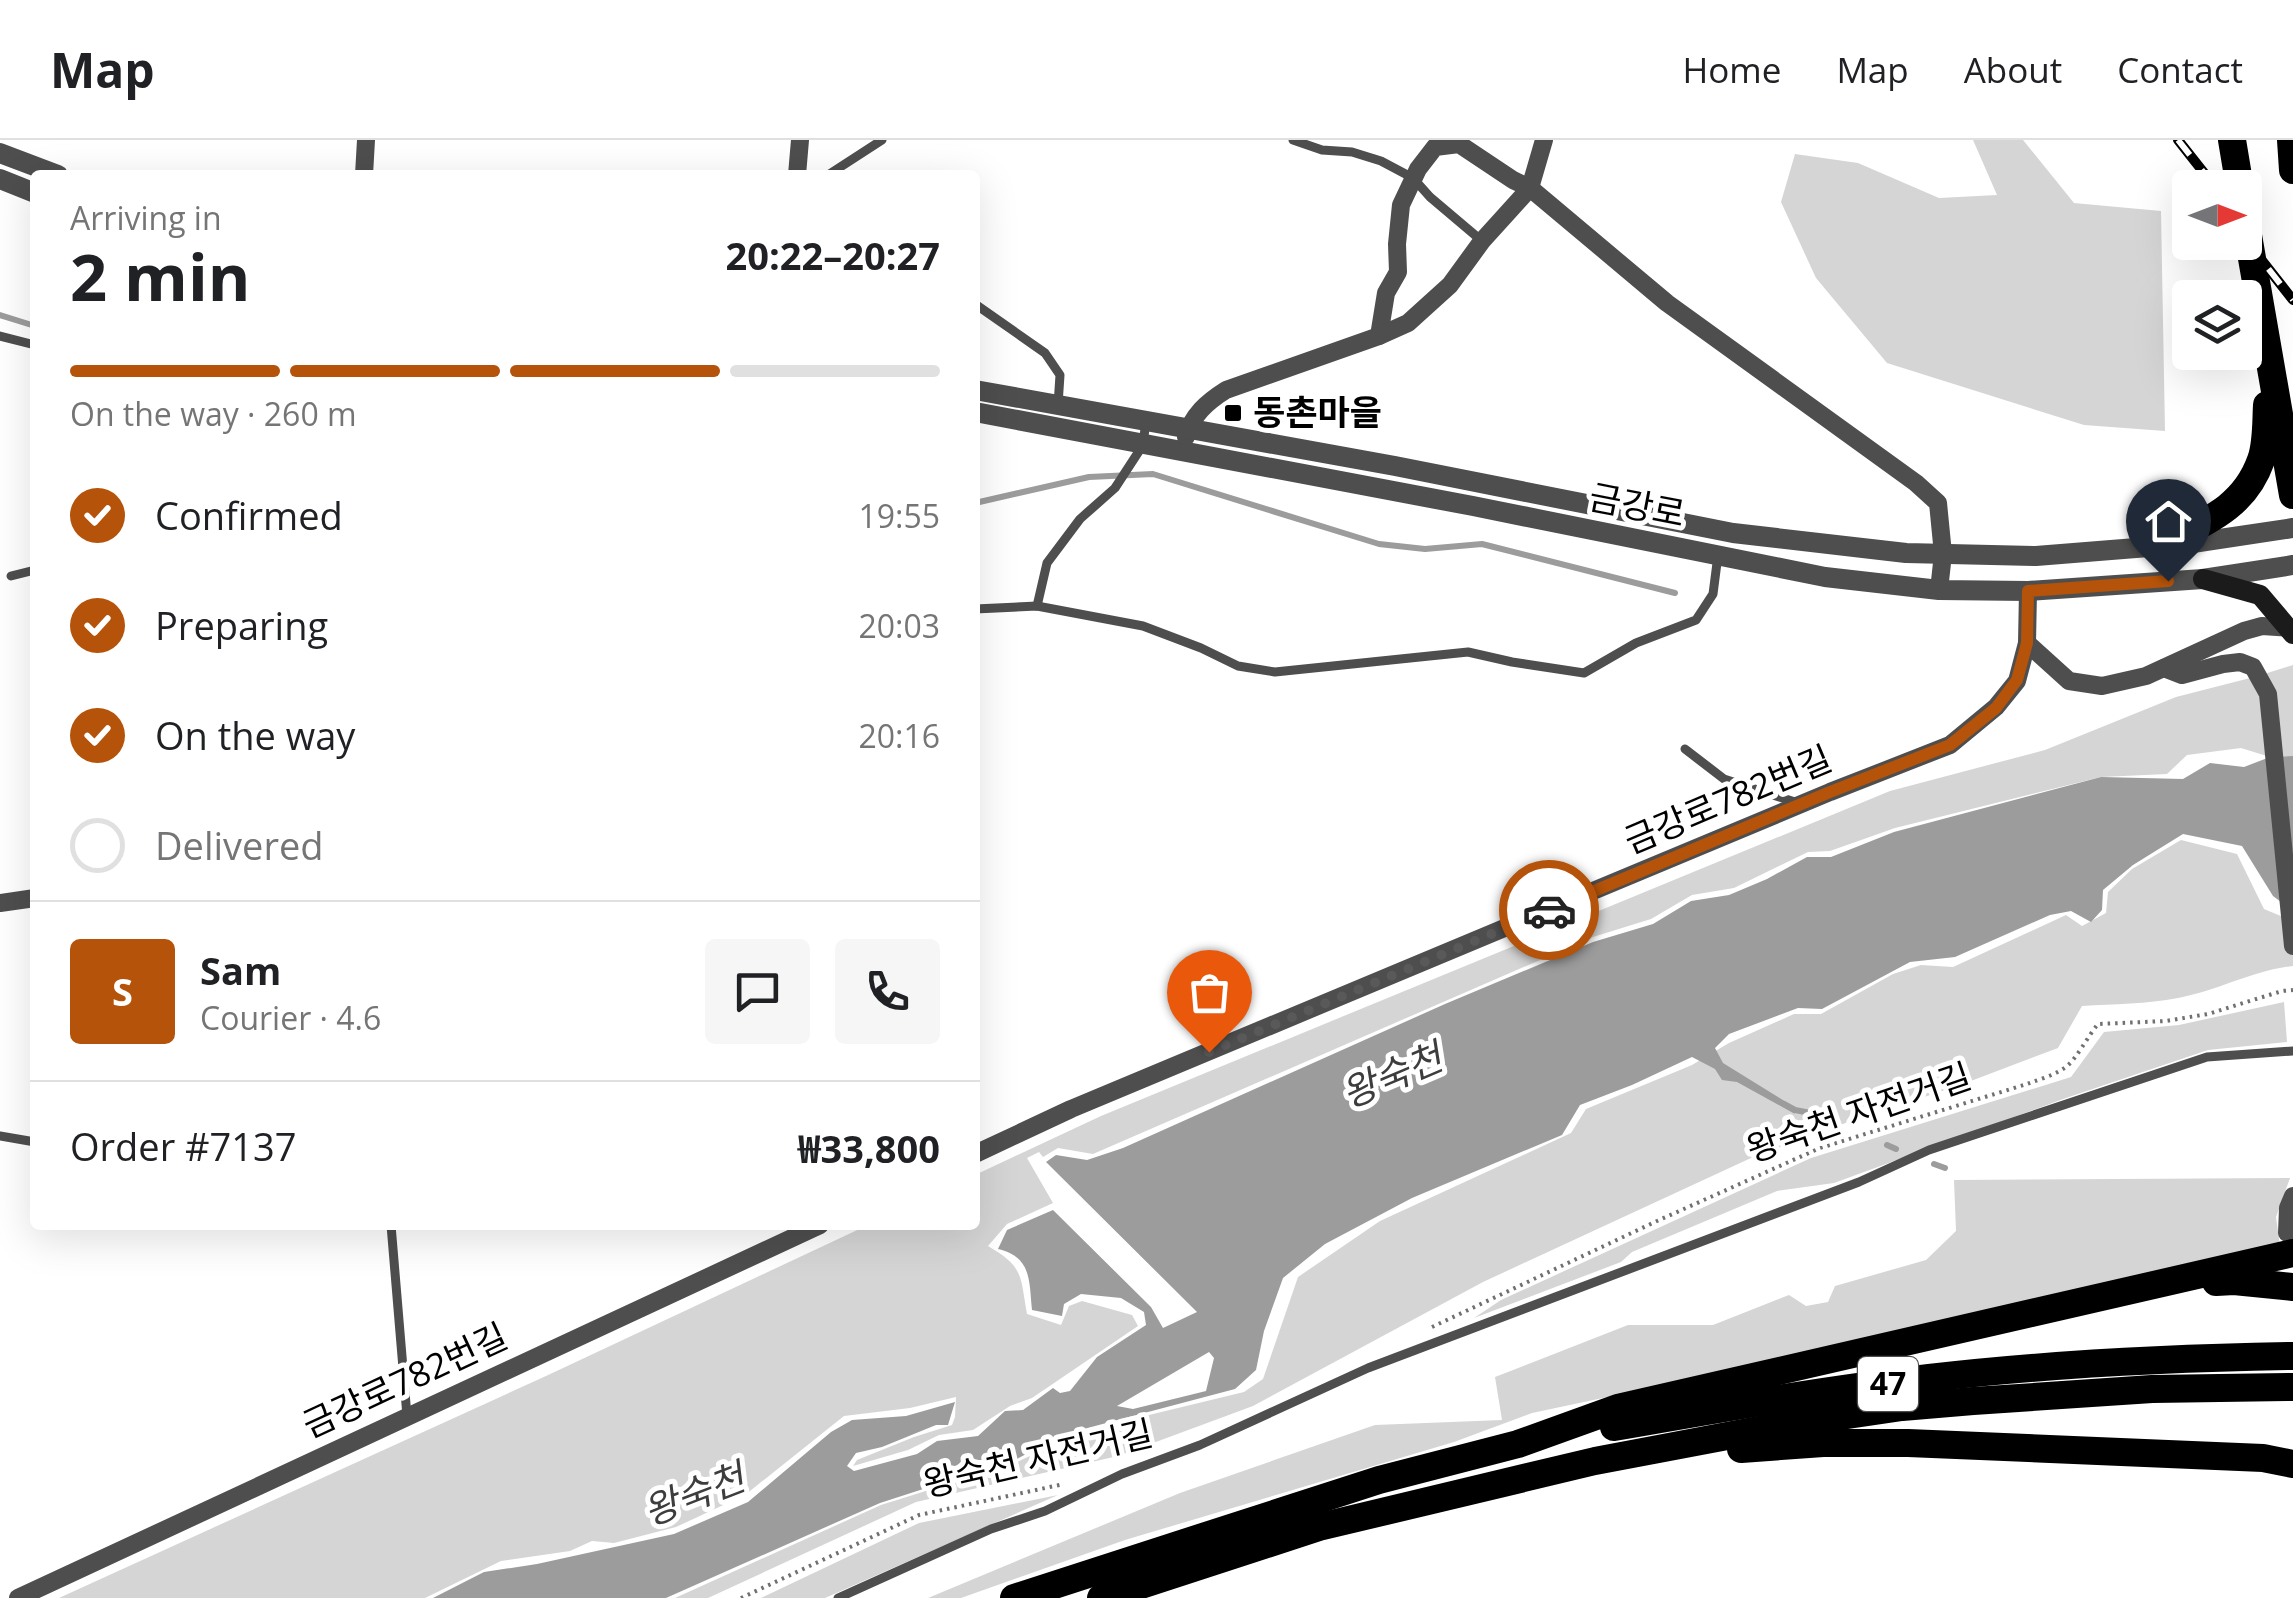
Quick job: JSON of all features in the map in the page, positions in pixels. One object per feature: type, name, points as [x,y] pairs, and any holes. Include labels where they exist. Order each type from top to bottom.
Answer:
[{"type":"highway","points":[[2232,140],[2237,170]]},
{"type":"highway","points":[[2290,140],[2293,170]]},
{"type":"highway","points":[[2252,260],[2293,494]]},
{"type":"highway","points":[[2157,546],[2223,512],[2246,492],[2262,457],[2270,369]]},
{"type":"highway","points":[[1518,1444],[1618,1408],[2130,1291],[2290,1243]]},
{"type":"highway","points":[[2130,1291],[2234,1281],[2293,1288]]},
{"type":"highway","name":"47","points":[[1014,1598],[1379,1480],[1518,1444],[1928,1378],[2076,1364],[2293,1356]]},
{"type":"highway","name":"47","points":[[1101,1598],[1319,1526],[1594,1462],[1790,1424],[1902,1407],[2152,1390],[2293,1387]]},
{"type":"highway","points":[[1594,1462],[1822,1443],[1908,1443],[2262,1458],[2293,1464]]},
{"type":"highway","points":[[2262,1458],[2293,1454]]},
{"type":"main road","points":[[2203,579],[2260,595],[2293,631]]},
{"type":"street","points":[[364,170],[366,140]]},
{"type":"street","points":[[798,170],[800,140]]},
{"type":"street","points":[[1182,452],[1189,428],[1205,404],[1226,390],[1408,323],[1450,284],[1530,188],[1544,140]]},
{"type":"street","points":[[1379,336],[1386,293],[1398,272],[1401,205],[1418,168],[1435,147],[1459,144],[1530,188],[1668,303],[1938,503],[1943,554],[1939,590]]},
{"type":"street","points":[[0,152],[45,170]]},
{"type":"street","points":[[0,178],[30,191]]},
{"type":"street","name":"금강로","points":[[980,391],[1733,533],[1906,553],[2036,556],[2157,546],[2293,528]]},
{"type":"street","name":"금강로","points":[[980,413],[1137,454],[1182,452],[1825,577],[1939,590],[2028,591],[2203,579],[2293,566]]},
{"type":"street","name":"금강로782번길","points":[[980,1152],[1071,1110],[1950,745],[1996,708],[2017,680],[2027,643],[2028,591]]},
{"type":"street","points":[[2027,643],[2069,681],[2102,686],[2146,676],[2244,631],[2262,626],[2293,631]]},
{"type":"street","points":[[2164,668],[2182,675],[2240,662],[2253,667],[2268,694],[2293,946]]},
{"type":"street","points":[[0,902],[30,899]]},
{"type":"street","points":[[2290,1243],[2288,1208],[2293,1196]]},
{"type":"street","name":"금강로782번길","points":[[18,1598],[809,1230]]},
{"type":"lane","points":[[836,170],[882,140]]},
{"type":"lane","points":[[1293,140],[1381,161],[1414,178],[1430,197],[1482,241]]},
{"type":"lane","points":[[980,307],[1046,353],[1060,375],[1058,405]]},
{"type":"lane","points":[[0,336],[30,344]]},
{"type":"lane","points":[[1036,606],[1047,563],[1080,520],[1114,488],[1137,454],[1146,420]]},
{"type":"lane","points":[[980,609],[1036,606],[1143,626],[1238,666],[1275,672],[1468,652],[1584,673],[1636,643],[1696,620],[1713,594],[1718,555]]},
{"type":"lane","points":[[11,576],[30,571]]},
{"type":"lane","points":[[1685,749],[1724,779],[1801,804]]},
{"type":"lane","name":"왕숙천 자전거길","points":[[838,1598],[991,1530],[1045,1511],[1122,1474],[1200,1445],[1349,1377],[1859,1182],[1929,1150],[2208,1057],[2293,1051]]},
{"type":"lane","points":[[0,1136],[30,1141]]},
{"type":"lane","points":[[391,1230],[407,1416]]},
{"type":"path","name":"왕숙천 자전거길","points":[[1424,1332],[1820,1148],[2059,1072],[2070,1064],[2098,1024],[2166,1021],[2293,990]]},
{"type":"path","name":"왕숙천 자전거길","points":[[741,1598],[919,1515],[1069,1483]]},
{"type":"shaded area","points":[[1973,140],[2023,140],[2074,203],[2161,211],[2165,431],[2084,425],[1887,363],[1816,278],[1781,202],[1795,154],[1858,163],[1939,198],[1997,195]]},
{"type":"shaded area","points":[[2293,665],[2293,756],[2270,757],[2241,748],[2187,755],[2167,774],[2101,777],[1895,828],[1830,851],[1808,852],[1734,888],[1692,895],[1651,919],[1593,937],[1093,1154],[1058,1148],[1043,1157],[1039,1152],[1027,1158],[1053,1203],[1007,1224],[988,1246],[1014,1266],[1027,1314],[1061,1325],[1069,1306],[1082,1301],[1132,1315],[1138,1326],[1032,1398],[1010,1406],[973,1430],[939,1435],[908,1450],[853,1466],[857,1460],[952,1425],[956,1397],[910,1408],[844,1416],[745,1495],[676,1527],[614,1543],[592,1541],[570,1551],[501,1561],[425,1598],[59,1598],[857,1230],[980,1230],[980,1173],[1101,1116],[1890,791],[2045,750],[2176,697]]},
{"type":"shaded area","points":[[2181,840],[2237,854],[2264,909],[2293,921],[2293,966],[2178,998],[2082,1006],[2058,1048],[1751,1158],[1483,1282],[1253,1406],[1118,1456],[916,1502],[708,1598],[675,1598],[881,1505],[1015,1463],[1083,1431],[1244,1392],[1263,1379],[1298,1277],[1380,1221],[1571,1133],[1586,1109],[1692,1065],[1729,1043],[1794,1014],[1821,1014],[1893,974],[1921,965],[1953,967],[2066,915],[2082,926],[2106,913],[2108,892],[2132,869]]},
{"type":"shaded area","points":[[2284,1002],[2287,1042],[2208,1050],[1834,1183],[1777,1191],[1632,1252],[1621,1262],[1474,1318],[1501,1300],[1811,1158],[2071,1077],[2104,1032],[2179,1025]]},
{"type":"shaded area","points":[[2290,1178],[2276,1217],[2280,1246],[1849,1346],[1532,1413],[1454,1442],[1125,1540],[961,1598],[928,1598],[1180,1493],[1375,1425],[1502,1420],[1495,1377],[1628,1325],[1713,1325],[1789,1295],[1806,1306],[1828,1302],[1835,1286],[1926,1260],[1956,1231],[1954,1180]]},
{"type":"shaded area","points":[[1058,1495],[825,1598],[761,1598],[919,1523]]},
{"type":"water","name":"왕숙천","points":[[2293,756],[2293,911],[2273,896],[2242,846],[2183,834],[2133,865],[2103,890],[2102,910],[2091,922],[2071,911],[2050,915],[1955,957],[1910,962],[1822,1009],[1798,1008],[1729,1034],[1715,1048],[1723,1063],[1786,1102],[1795,1114],[1737,1082],[1722,1080],[1715,1069],[1692,1057],[1580,1105],[1562,1135],[1412,1198],[1325,1244],[1283,1278],[1264,1331],[1256,1370],[1235,1389],[1061,1435],[1013,1461],[976,1472],[962,1470],[951,1480],[880,1503],[666,1598],[433,1598],[484,1572],[674,1534],[748,1502],[831,1432],[852,1420],[906,1416],[955,1402],[948,1425],[936,1425],[856,1453],[847,1466],[854,1471],[917,1454],[937,1441],[978,1436],[1005,1411],[1023,1410],[1053,1388],[1060,1393],[1070,1391],[1097,1357],[1146,1325],[1144,1312],[1121,1298],[1081,1294],[1064,1304],[1062,1316],[1032,1310],[1023,1264],[998,1249],[1007,1230],[1053,1210],[1151,1307],[1163,1328],[1197,1312],[1046,1162],[1056,1155],[1087,1160],[1123,1148],[1445,1004],[1593,942],[1653,924],[1691,901],[1729,895],[1807,857],[1831,857],[1894,832],[2101,777],[2183,779],[2210,763],[2244,767],[2270,757]],"holes":[[[1209,1352],[1214,1358],[1206,1391],[1133,1409],[1117,1406]]]},
{"type":"waterway","points":[[0,315],[30,324]]},
{"type":"waterway","points":[[980,502],[1089,477],[1153,474],[1379,544],[1425,549],[1482,544],[1675,593]]},
{"type":"waterway","points":[[1784,1104],[1826,1116]]},
{"type":"waterway","points":[[1887,1145],[1896,1149]]},
{"type":"waterway","points":[[1934,1164],[1945,1168]]},
{"type":"railway","points":[[2178,140],[2202,170]]},
{"type":"railway","points":[[2262,260],[2293,300]]},
{"type":"way so far","points":[[1209,1052],[1549,910]]},
{"type":"place","name":"동촌마을","points":[[1233,413]]},
{"type":"route","points":[[1549,910],[1950,745],[1996,708],[2017,680],[2027,643],[2028,591],[2168,581]]}]
